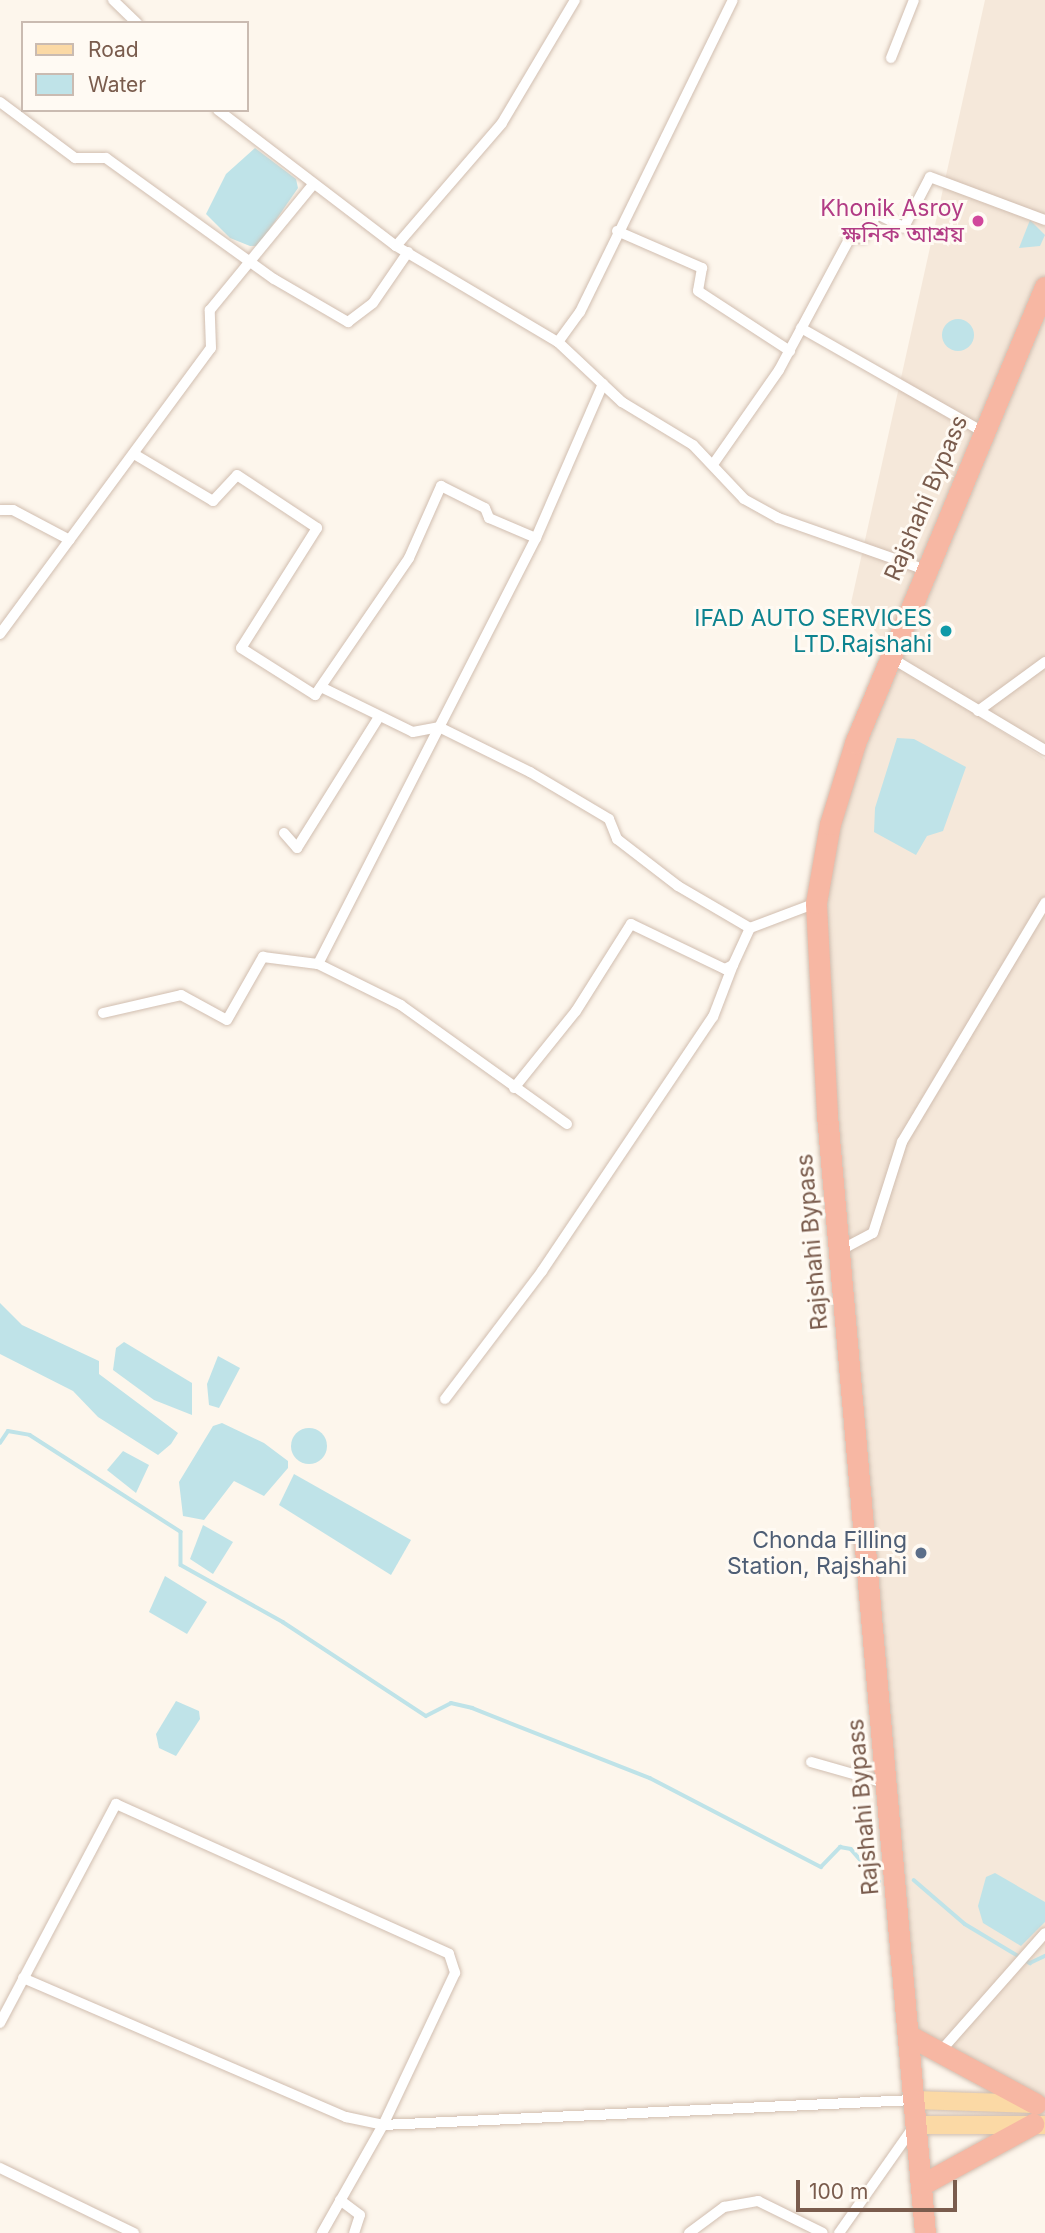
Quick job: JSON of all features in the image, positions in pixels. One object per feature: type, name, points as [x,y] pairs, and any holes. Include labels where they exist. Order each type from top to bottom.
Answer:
[{"type":"highway","name":"Rajshahi Bypass","points":[[925,2233],[888,1784],[839,1251],[816,903],[830,824],[888,656],[1045,287]]},
{"type":"highway","points":[[908,2035],[1040,2114],[921,2185]]},
{"type":"main road","points":[[914,2100],[1040,2114]]},
{"type":"main road","points":[[915,2125],[1040,2114]]},
{"type":"street","points":[[113,0],[135,21]]},
{"type":"street","points":[[396,246],[502,123],[575,0]]},
{"type":"street","points":[[558,342],[733,0]]},
{"type":"street","points":[[891,58],[914,0]]},
{"type":"street","points":[[0,102],[75,158],[106,158],[255,262],[348,322],[373,303],[408,252]]},
{"type":"street","points":[[220,112],[312,186],[396,246],[558,342],[603,384],[714,463],[744,499],[778,518],[923,569]]},
{"type":"street","points":[[714,463],[790,351],[850,236],[863,237],[877,214],[904,227],[930,177],[1045,220]]},
{"type":"street","points":[[0,634],[211,348],[210,310],[255,262],[312,186]]},
{"type":"street","points":[[617,231],[702,268],[698,292],[790,351]]},
{"type":"street","points":[[802,328],[983,432]]},
{"type":"street","points":[[318,964],[536,538],[603,384]]},
{"type":"street","points":[[134,454],[213,501],[237,475],[317,528],[242,648],[315,695],[409,558],[442,486],[485,509],[489,518],[536,538]]},
{"type":"street","points":[[0,510],[13,510],[70,540]]},
{"type":"street","points":[[888,656],[1045,750]]},
{"type":"street","points":[[978,711],[1045,662]]},
{"type":"street","points":[[321,687],[413,732],[439,727],[609,820],[617,839],[750,928]]},
{"type":"street","points":[[284,833],[297,848],[379,717]]},
{"type":"street","points":[[445,1399],[542,1271],[713,1017],[750,928],[816,903]]},
{"type":"street","points":[[839,1251],[873,1233],[902,1142],[1045,903]]},
{"type":"street","points":[[514,1088],[576,1011],[631,924],[725,969],[733,965]]},
{"type":"street","points":[[103,1013],[181,995],[227,1020],[263,957],[318,964],[392,999],[567,1124]]},
{"type":"street","points":[[811,1762],[888,1784]]},
{"type":"street","points":[[0,2023],[116,1804],[449,1954],[455,1973],[383,2125],[321,2233]]},
{"type":"street","points":[[939,2053],[1045,1934]]},
{"type":"street","points":[[23,1979],[321,2107],[383,2125],[914,2100]]},
{"type":"street","points":[[839,2233],[915,2125]]},
{"type":"street","points":[[0,2168],[134,2233]]},
{"type":"street","points":[[340,2200],[360,2216],[354,2233]]},
{"type":"street","points":[[689,2233],[724,2207],[758,2201],[822,2233]]},
{"type":"shaded area","points":[[985,0],[1045,0],[1045,754],[895,654],[851,603]]},
{"type":"shaded area","points":[[889,659],[1045,759],[1045,2113],[1019,2110],[946,2065],[911,2034],[819,903],[833,825]]},
{"type":"water","points":[[255,148],[296,179],[298,188],[258,246],[250,246],[230,238],[206,214],[226,174]]},
{"type":"water","points":[[1030,220],[1045,235],[1040,246],[1019,248]]},
{"type":"water","points":[[958,319],[969,324],[974,335],[969,346],[958,351],[947,346],[942,335],[947,324]]},
{"type":"water","points":[[897,738],[914,739],[966,767],[943,831],[927,836],[916,855],[874,832],[875,808]]},
{"type":"water","points":[[0,1303],[22,1325],[99,1361],[99,1374],[178,1433],[171,1444],[158,1455],[98,1417],[73,1391],[0,1354]]},
{"type":"water","points":[[124,1342],[192,1383],[192,1415],[154,1400],[113,1370],[116,1348]]},
{"type":"water","points":[[218,1356],[240,1368],[219,1408],[209,1405],[207,1384]]},
{"type":"water","points":[[222,1423],[264,1443],[288,1461],[288,1468],[264,1496],[234,1481],[204,1520],[183,1516],[179,1482],[213,1426]]},
{"type":"water","points":[[309,1428],[322,1433],[327,1446],[322,1459],[309,1464],[296,1459],[291,1446],[296,1433]]},
{"type":"water","points":[[123,1451],[149,1465],[136,1493],[107,1470]]},
{"type":"water","points":[[294,1474],[411,1540],[391,1575],[279,1505]]},
{"type":"water","points":[[203,1525],[233,1542],[213,1574],[190,1559]]},
{"type":"water","points":[[165,1576],[207,1602],[187,1634],[149,1612]]},
{"type":"water","points":[[176,1701],[199,1711],[200,1719],[176,1756],[159,1748],[156,1734]]},
{"type":"water","points":[[995,1873],[1045,1902],[1045,1922],[1021,1946],[983,1923],[978,1906],[986,1877]]},
{"type":"waterway","points":[[0,1443],[8,1431],[30,1435],[181,1532],[181,1565],[283,1622],[426,1716],[451,1703],[472,1708],[650,1778],[821,1867],[840,1847],[851,1849],[879,1881]]},
{"type":"waterway","points":[[914,1880],[965,1924],[1030,1963],[1045,1956]]},
{"type":"place","name":"Khonik Asroy ক্ষনিক আশ্রয়","points":[[978,221]]},
{"type":"place","name":"IFAD AUTO SERVICES LTD.Rajshahi","points":[[946,631]]},
{"type":"place","name":"Chonda Filling Station, Rajshahi","points":[[921,1553]]}]
